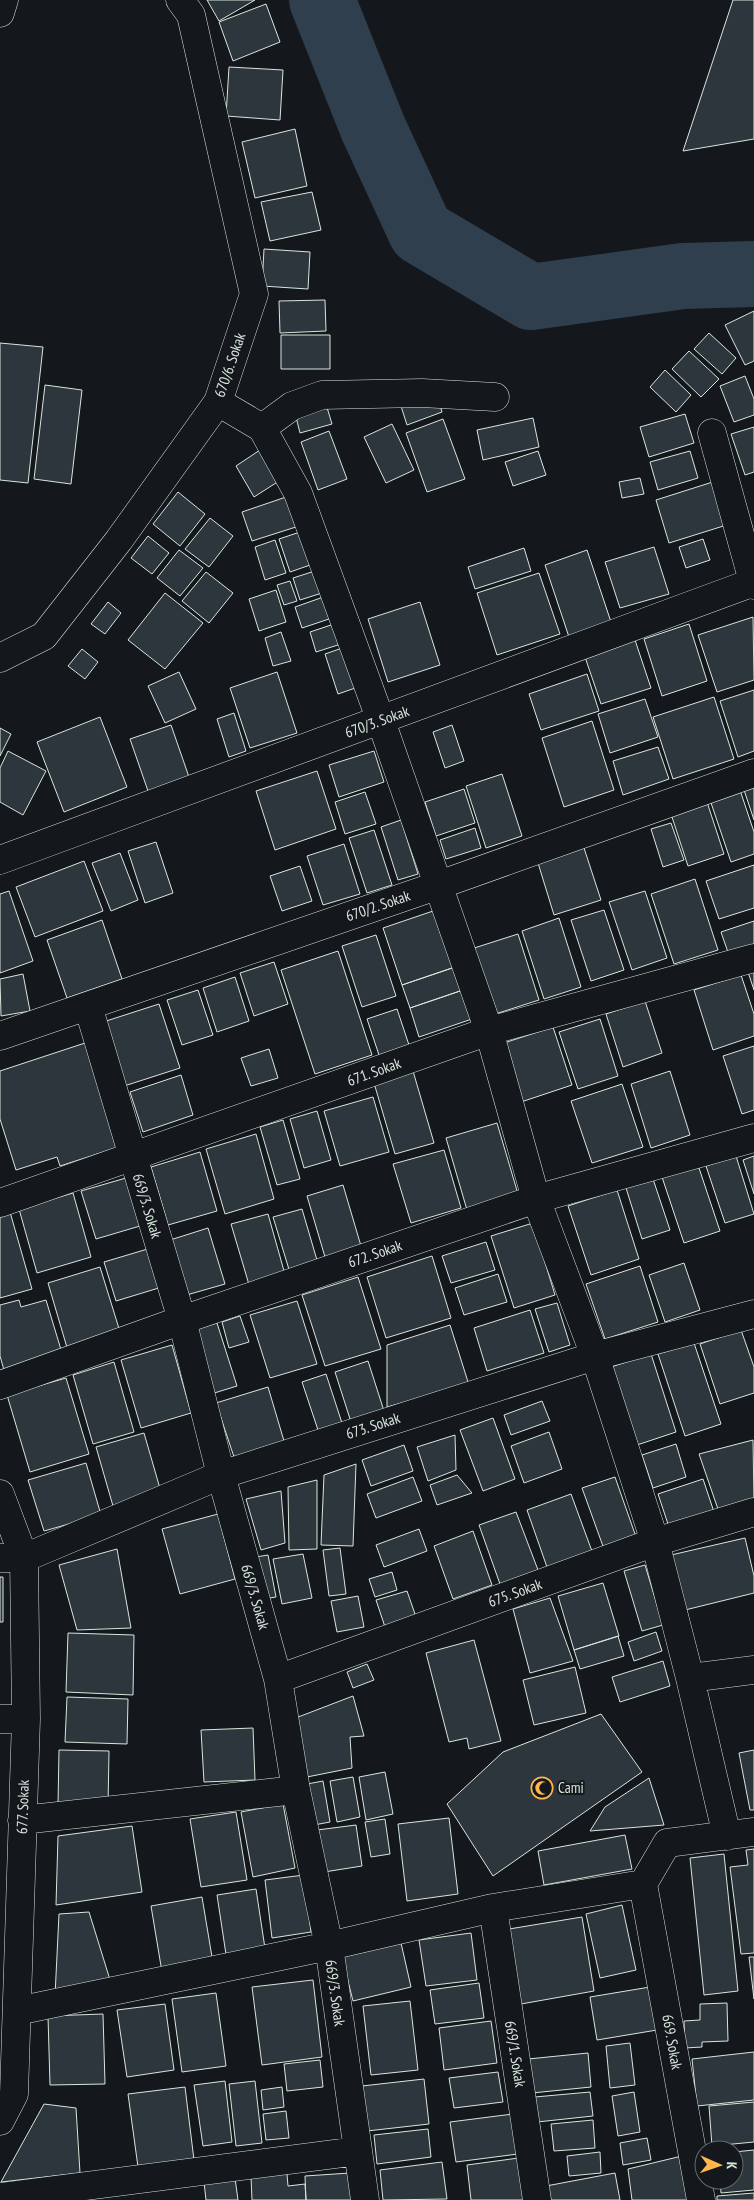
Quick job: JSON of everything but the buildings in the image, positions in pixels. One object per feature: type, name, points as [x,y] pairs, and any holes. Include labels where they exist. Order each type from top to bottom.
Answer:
[{"type":"street","points":[[0,13],[4,0]]},
{"type":"street","name":"670/6. Sokak","points":[[0,658],[44,636],[119,540],[218,402],[254,294],[191,15],[180,0]]},
{"type":"street","points":[[262,428],[292,406],[322,395],[422,393],[495,397]]},
{"type":"street","points":[[218,402],[262,428],[298,493],[381,721],[489,1031],[536,1199],[595,1356],[655,1542],[690,1678],[727,1836]]},
{"type":"street","points":[[712,433],[754,584]]},
{"type":"street","name":"670/3. Sokak","points":[[0,860],[754,584]]},
{"type":"street","name":"670/2. Sokak","points":[[0,1036],[439,885],[754,772]]},
{"type":"street","name":"671. Sokak","points":[[0,1203],[489,1031],[754,958]]},
{"type":"street","name":"669/3. Sokak","points":[[88,1006],[182,1320],[221,1475],[278,1679],[296,1790],[329,1946],[365,2200]]},
{"type":"street","name":"672. Sokak","points":[[0,1385],[182,1320],[536,1199],[754,1138]]},
{"type":"street","name":"673. Sokak","points":[[12,1558],[221,1475],[595,1356],[754,1314]]},
{"type":"street","name":"677. Sokak","points":[[0,1494],[12,1558],[13,1719],[22,1820],[11,1865],[17,2011],[14,2094],[0,2121]]},
{"type":"street","name":"675. Sokak","points":[[278,1679],[655,1542],[754,1512]]},
{"type":"street","points":[[690,1678],[754,1670]]},
{"type":"street","points":[[22,1820],[296,1790]]},
{"type":"street","points":[[17,2011],[329,1946],[493,1908],[643,1884],[667,1843],[754,1832]]},
{"type":"street","name":"669. Sokak","points":[[643,1884],[701,2200]]},
{"type":"street","name":"669/1. Sokak","points":[[493,1908],[537,2200]]},
{"type":"street","points":[[0,2197],[358,2151]]},
{"type":"waterway","points":[[322,0],[373,128],[421,232],[531,297],[683,276],[754,274]]},
{"type":"place","name":"Cami","points":[[542,1788]]}]
